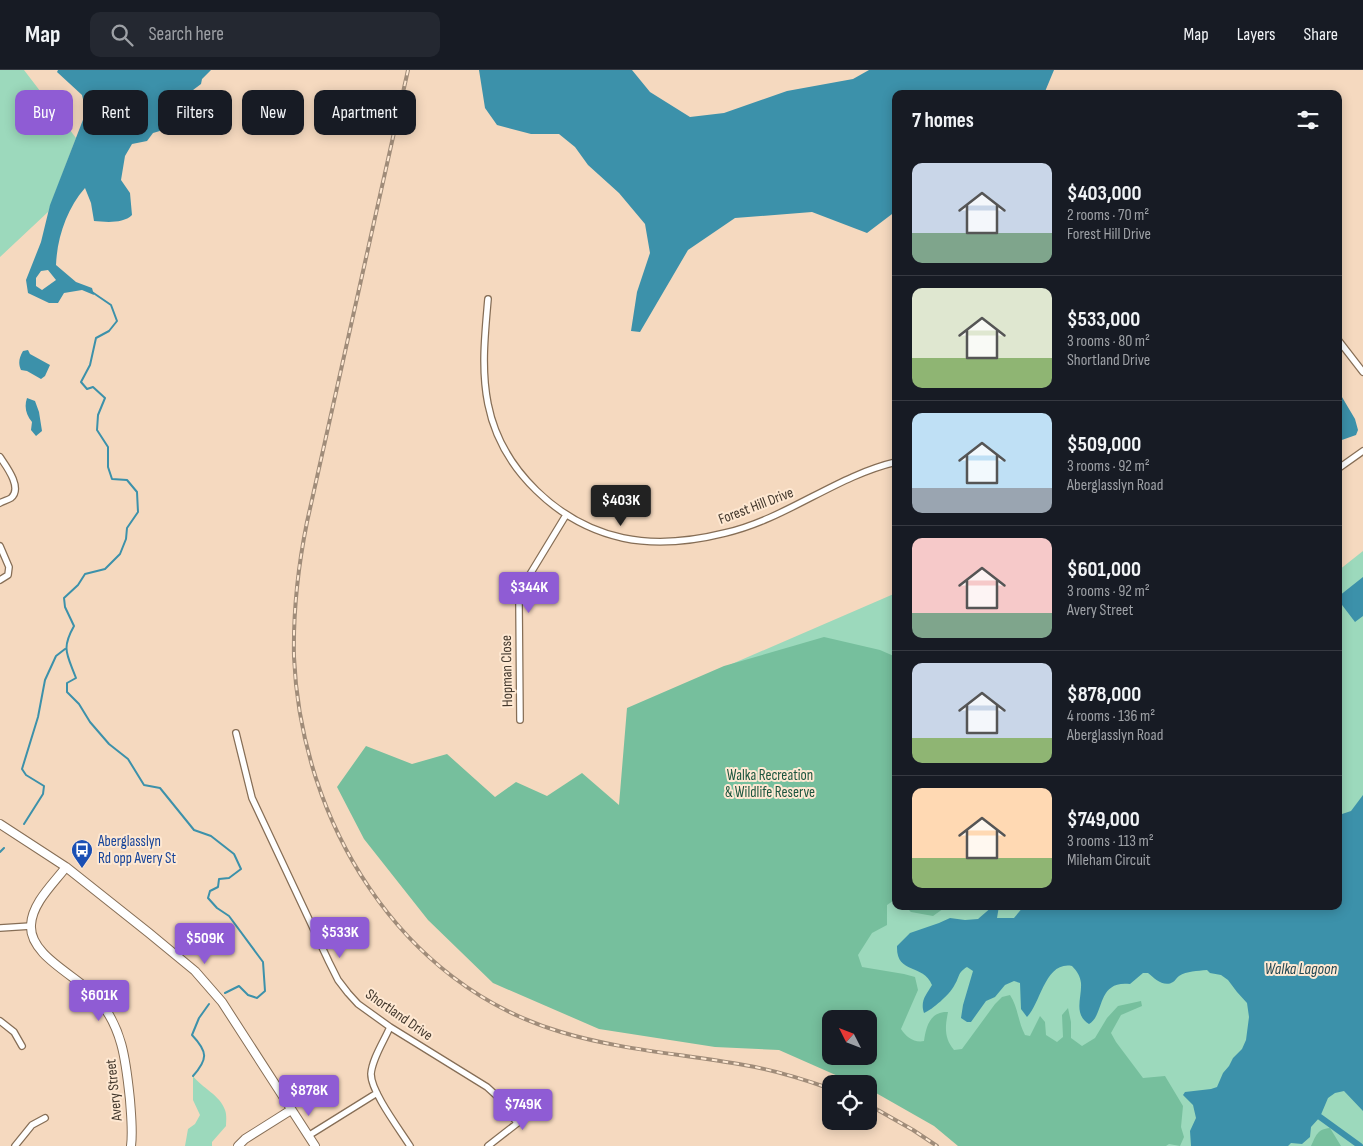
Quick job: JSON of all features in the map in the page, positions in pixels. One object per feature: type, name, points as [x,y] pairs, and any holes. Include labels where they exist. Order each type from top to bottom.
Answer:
[{"type":"main road","points":[[0,824],[66,867],[195,971],[222,1002],[314,1146]]},
{"type":"main road","points":[[30,926],[35,910],[66,867]]},
{"type":"main road","name":"Avery Street","points":[[30,926],[38,948],[95,996],[106,1011],[118,1034],[126,1058],[132,1120],[131,1146]]},
{"type":"main road","points":[[238,1146],[245,1139],[291,1110]]},
{"type":"street","name":"Forest Hill Drive","points":[[488,299],[484,383],[495,429],[518,470],[546,500],[566,514],[597,530],[624,538],[649,541],[684,541],[726,533],[766,519],[852,478],[892,463]]},
{"type":"street","points":[[1342,345],[1363,372]]},
{"type":"street","points":[[1342,466],[1363,451]]},
{"type":"street","points":[[0,457],[16,487],[11,498],[0,503]]},
{"type":"street","name":"Hopman Close","points":[[520,720],[519,603],[521,588],[566,514]]},
{"type":"street","points":[[0,546],[9,570],[8,575],[0,580]]},
{"type":"street","name":"Shortland Drive","points":[[236,733],[252,798],[338,980],[358,1004],[390,1027],[487,1087],[498,1097],[517,1123]]},
{"type":"street","points":[[0,928],[30,926]]},
{"type":"street","points":[[0,1021],[14,1032],[22,1046]]},
{"type":"street","points":[[390,1027],[372,1067],[372,1080],[377,1092],[410,1146]]},
{"type":"street","points":[[308,1136],[377,1092]]},
{"type":"street","points":[[488,1146],[546,1100]]},
{"type":"street","points":[[16,1146],[32,1125],[45,1118]]},
{"type":"green space","points":[[0,70],[24,70],[39,90],[15,90],[15,135],[73,134],[76,138],[48,212],[0,257]]},
{"type":"green space","name":"Walka Recreation & Wildlife Reserve","points":[[1363,551],[1363,1146],[975,1146],[916,1098],[877,1082],[877,1075],[860,1075],[835,1065],[878,1065],[878,1010],[822,1010],[822,1060],[818,1058],[644,702],[892,595],[892,910],[1342,910],[1342,568]]},
{"type":"green space","points":[[824,637],[880,650],[892,655],[892,902],[887,905],[887,925],[872,933],[858,955],[862,967],[915,977],[918,990],[901,1029],[911,1039],[924,1041],[926,1030],[933,1017],[942,1012],[948,1012],[946,1032],[948,1041],[954,1050],[962,1049],[1002,997],[1010,995],[1015,1004],[1025,1035],[1030,1036],[1040,1016],[1045,1022],[1046,1035],[1057,1042],[1063,1037],[1062,1015],[1068,1008],[1071,1022],[1071,1038],[1082,1046],[1095,1038],[1107,1018],[1118,1006],[1141,1001],[1142,1006],[1121,1015],[1111,1033],[1143,1078],[1165,1076],[1183,1106],[1181,1127],[1184,1137],[1180,1146],[1169,1144],[1166,1146],[958,1146],[934,1126],[877,1094],[877,1075],[836,1075],[779,1050],[715,1047],[599,1029],[493,983],[428,920],[364,839],[337,787],[366,746],[412,764],[447,754],[495,797],[516,782],[547,796],[582,773],[619,805],[627,708],[724,666]]},
{"type":"green space","points":[[909,910],[941,910],[933,916]]},
{"type":"green space","points":[[193,1076],[219,1100],[226,1112],[226,1126],[212,1142],[212,1146],[185,1146],[188,1129],[195,1124],[200,1115],[193,1100]]},
{"type":"green space","points":[[1330,1128],[1341,1146],[1311,1146],[1320,1131]]},
{"type":"water","points":[[58,70],[211,70],[202,79],[201,84],[193,90],[158,90],[158,132],[153,133],[147,141],[132,144],[125,156],[121,180],[130,193],[132,215],[119,221],[94,221],[91,203],[85,188],[79,196],[64,224],[58,244],[56,265],[76,282],[92,288],[94,295],[82,290],[64,293],[58,303],[49,303],[28,293],[26,280],[41,242],[50,205],[83,120],[83,135],[148,135],[148,90],[83,90],[83,99],[82,95],[57,72]],"holes":[[[48,270],[56,280],[42,290],[36,286],[36,278],[41,271]]]},
{"type":"water","points":[[479,70],[632,70],[650,92],[690,117],[724,113],[787,91],[853,79],[869,70],[1054,70],[1046,90],[892,90],[892,214],[867,233],[812,212],[735,218],[688,250],[640,332],[631,331],[637,292],[650,253],[645,224],[619,193],[588,165],[575,147],[559,134],[531,134],[497,125],[485,108]]},
{"type":"water","points":[[28,350],[30,354],[50,365],[45,376],[41,379],[27,371],[21,370],[19,363],[21,356],[23,351]]},
{"type":"water","points":[[1342,397],[1355,419],[1358,430],[1356,435],[1342,440]]},
{"type":"water","points":[[27,398],[35,401],[39,412],[42,431],[36,436],[31,430],[32,422],[26,411]]},
{"type":"water","points":[[1363,577],[1363,616],[1355,622],[1342,605],[1342,594]]},
{"type":"water","name":"Walka Lagoon","points":[[1363,795],[1363,1111],[1344,1091],[1335,1093],[1328,1098],[1320,1117],[1311,1127],[1310,1137],[1302,1144],[1291,1143],[1288,1146],[1191,1146],[1190,1131],[1196,1118],[1193,1105],[1183,1095],[1185,1092],[1217,1087],[1223,1073],[1242,1049],[1246,1040],[1249,1017],[1247,1003],[1228,980],[1221,975],[1210,973],[1207,970],[1192,971],[1182,974],[1170,984],[1166,984],[1159,982],[1148,973],[1143,973],[1130,984],[1119,984],[1112,987],[1106,993],[1094,1020],[1089,1024],[1084,1020],[1080,1011],[1081,983],[1079,976],[1072,966],[1063,966],[1050,976],[1027,1017],[1021,1009],[1020,983],[1014,981],[1005,985],[995,997],[986,1001],[971,1022],[967,1022],[961,1018],[973,971],[967,967],[964,969],[949,993],[924,1013],[923,1002],[932,985],[923,974],[905,965],[898,955],[897,946],[910,933],[950,918],[978,919],[988,910],[998,910],[997,918],[1014,918],[1021,910],[1342,910],[1342,814],[1351,811]]},
{"type":"waterway","points":[[92,292],[111,305],[117,321],[109,331],[96,338],[90,365],[81,382],[87,389],[93,387],[105,398],[98,415],[97,430],[108,447],[108,467],[112,479],[127,480],[137,492],[138,512],[127,528],[126,539],[120,554],[105,569],[85,574],[78,585],[64,598],[65,607],[74,626],[68,640],[67,652],[76,678],[67,683],[67,692],[79,704],[90,722],[109,744],[128,759],[144,785],[160,788],[194,830],[211,836],[234,854],[241,869],[229,878],[219,879],[218,887],[210,891],[208,898],[217,908],[229,916],[263,962],[265,991],[257,998],[248,995],[239,986],[225,993]]},
{"type":"waterway","points":[[24,824],[43,794],[44,786],[26,775],[22,769],[38,717],[45,680],[56,656],[65,649]]},
{"type":"waterway","points":[[0,852],[4,848]]},
{"type":"waterway","points":[[193,1076],[201,1065],[204,1056],[201,1046],[192,1035],[199,1018],[209,1004]]},
{"type":"waterway","points":[[1320,1117],[1360,1146]]},
{"type":"railway","points":[[408,70],[307,522],[297,589],[294,657],[301,718],[316,778],[339,835],[369,888],[407,935],[452,976],[503,1009],[561,1032],[583,1038],[755,1067],[822,1086]]},
{"type":"railway","points":[[877,1110],[937,1146]]},
{"type":"place","name":"Aberglasslyn Rd opp Avery St","points":[[82,869]]}]
